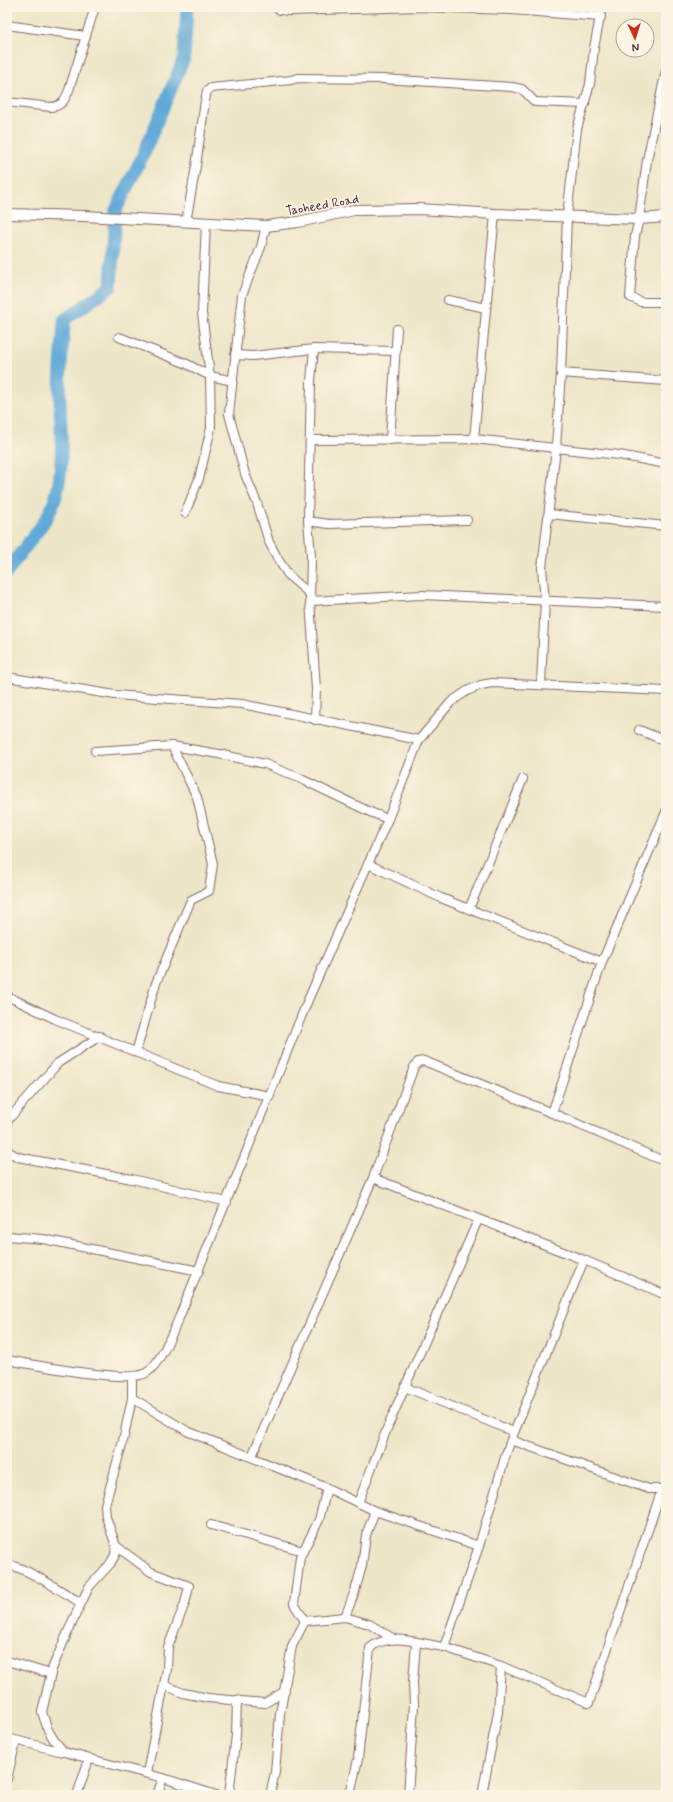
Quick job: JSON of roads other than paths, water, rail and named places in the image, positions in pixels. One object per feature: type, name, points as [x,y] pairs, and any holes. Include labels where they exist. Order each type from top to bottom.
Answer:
[{"type":"main road","name":"Taoheed Road","points":[[7,214],[84,216],[153,221],[266,226],[298,222],[354,210],[420,209],[495,214],[639,219],[666,217]]},
{"type":"street","points":[[7,102],[51,107],[58,106],[64,101],[69,90],[95,7]]},
{"type":"street","points":[[276,7],[280,10],[288,11],[419,7],[512,10],[600,17]]},
{"type":"street","points":[[541,684],[545,600],[542,568],[556,448],[561,373],[567,216],[577,129],[590,84],[594,48],[602,7]]},
{"type":"street","points":[[7,24],[85,36]]},
{"type":"street","points":[[666,70],[647,160],[639,219],[635,236],[630,297],[641,302],[666,302]]},
{"type":"street","points":[[186,222],[205,101],[207,91],[211,88],[298,78],[383,79],[512,87],[522,89],[535,102],[585,104]]},
{"type":"street","points":[[474,439],[495,214]]},
{"type":"street","points":[[185,513],[199,479],[210,428],[210,376],[202,313],[206,223]]},
{"type":"street","points":[[266,226],[262,247],[242,295],[234,354],[229,419],[245,474],[257,503],[269,542],[289,576],[310,598],[422,595],[666,606]]},
{"type":"street","points":[[448,300],[486,308]]},
{"type":"street","points":[[390,440],[397,329]]},
{"type":"street","points":[[120,338],[185,363],[210,376],[233,381]]},
{"type":"street","points":[[234,354],[253,356],[314,349],[396,351]]},
{"type":"street","points":[[314,349],[311,381],[308,521],[311,555],[310,598],[316,689],[315,720]]},
{"type":"street","points":[[561,373],[666,381]]},
{"type":"street","points":[[310,440],[474,439],[619,455],[666,464]]},
{"type":"street","points":[[549,514],[666,526]]},
{"type":"street","points":[[308,521],[329,524],[467,520]]},
{"type":"street","points":[[7,677],[115,695],[242,704],[419,740]]},
{"type":"street","points":[[7,1360],[71,1372],[132,1377],[146,1374],[156,1364],[179,1318],[308,1000],[388,819],[419,740],[451,702],[467,691],[481,685],[492,683],[541,684],[666,691]]},
{"type":"street","points":[[639,730],[666,741]]},
{"type":"street","points":[[95,751],[172,746],[265,764],[388,819]]},
{"type":"street","points":[[136,1052],[156,983],[191,900],[209,891],[213,864],[197,797],[172,746]]},
{"type":"street","points":[[469,909],[523,779]]},
{"type":"street","points":[[552,1113],[602,962],[666,812]]},
{"type":"street","points":[[368,864],[469,909],[602,962]]},
{"type":"street","points":[[7,996],[55,1019],[100,1036],[218,1086],[270,1096]]},
{"type":"street","points":[[7,1121],[58,1063],[100,1036]]},
{"type":"street","points":[[252,1456],[373,1178],[414,1067],[418,1062],[424,1061],[552,1113],[666,1162]]},
{"type":"street","points":[[7,1151],[18,1157],[132,1179],[227,1202]]},
{"type":"street","points":[[373,1178],[584,1260],[666,1294]]},
{"type":"street","points":[[358,1503],[388,1426],[478,1220]]},
{"type":"street","points":[[7,1236],[44,1239],[198,1271]]},
{"type":"street","points":[[444,1647],[479,1546],[511,1440],[584,1260]]},
{"type":"street","points":[[64,1752],[48,1730],[42,1712],[51,1674],[81,1603],[89,1587],[110,1564],[115,1555],[116,1546],[106,1517],[105,1505],[121,1449],[132,1398],[132,1377]]},
{"type":"street","points":[[405,1387],[514,1432]]},
{"type":"street","points":[[132,1398],[187,1431],[252,1456],[327,1488],[375,1511],[479,1546]]},
{"type":"street","points":[[350,1795],[358,1759],[370,1648],[382,1640],[394,1639],[444,1647],[501,1666],[589,1703],[664,1488],[649,1489],[511,1440]]},
{"type":"street","points":[[305,1621],[294,1604],[300,1557],[319,1520],[327,1488]]},
{"type":"street","points":[[345,1617],[355,1591],[362,1566],[366,1535],[375,1511]]},
{"type":"street","points":[[211,1525],[303,1551]]},
{"type":"street","points":[[116,1546],[152,1572],[189,1586],[185,1603],[168,1647],[167,1669],[147,1773]]},
{"type":"street","points":[[7,1564],[13,1565],[47,1582],[81,1603]]},
{"type":"street","points":[[305,1621],[345,1617],[369,1624],[394,1639]]},
{"type":"street","points":[[270,1795],[284,1691],[292,1646],[305,1621]]},
{"type":"street","points":[[408,1795],[414,1705],[416,1643]]},
{"type":"street","points":[[7,1661],[51,1674]]},
{"type":"street","points":[[482,1795],[498,1718],[501,1666]]},
{"type":"street","points":[[164,1685],[183,1693],[208,1698],[265,1703],[284,1691]]},
{"type":"street","points":[[229,1795],[236,1735],[237,1700]]},
{"type":"street","points":[[7,1738],[147,1773],[216,1795]]},
{"type":"street","points":[[7,1779],[16,1741]]},
{"type":"street","points":[[77,1795],[89,1759]]},
{"type":"street","points":[[157,1795],[163,1778]]},
{"type":"waterway","points":[[7,573],[47,517],[56,496],[59,484],[61,458],[60,384],[64,320],[111,287],[115,212],[143,155],[184,58],[187,7]]}]
